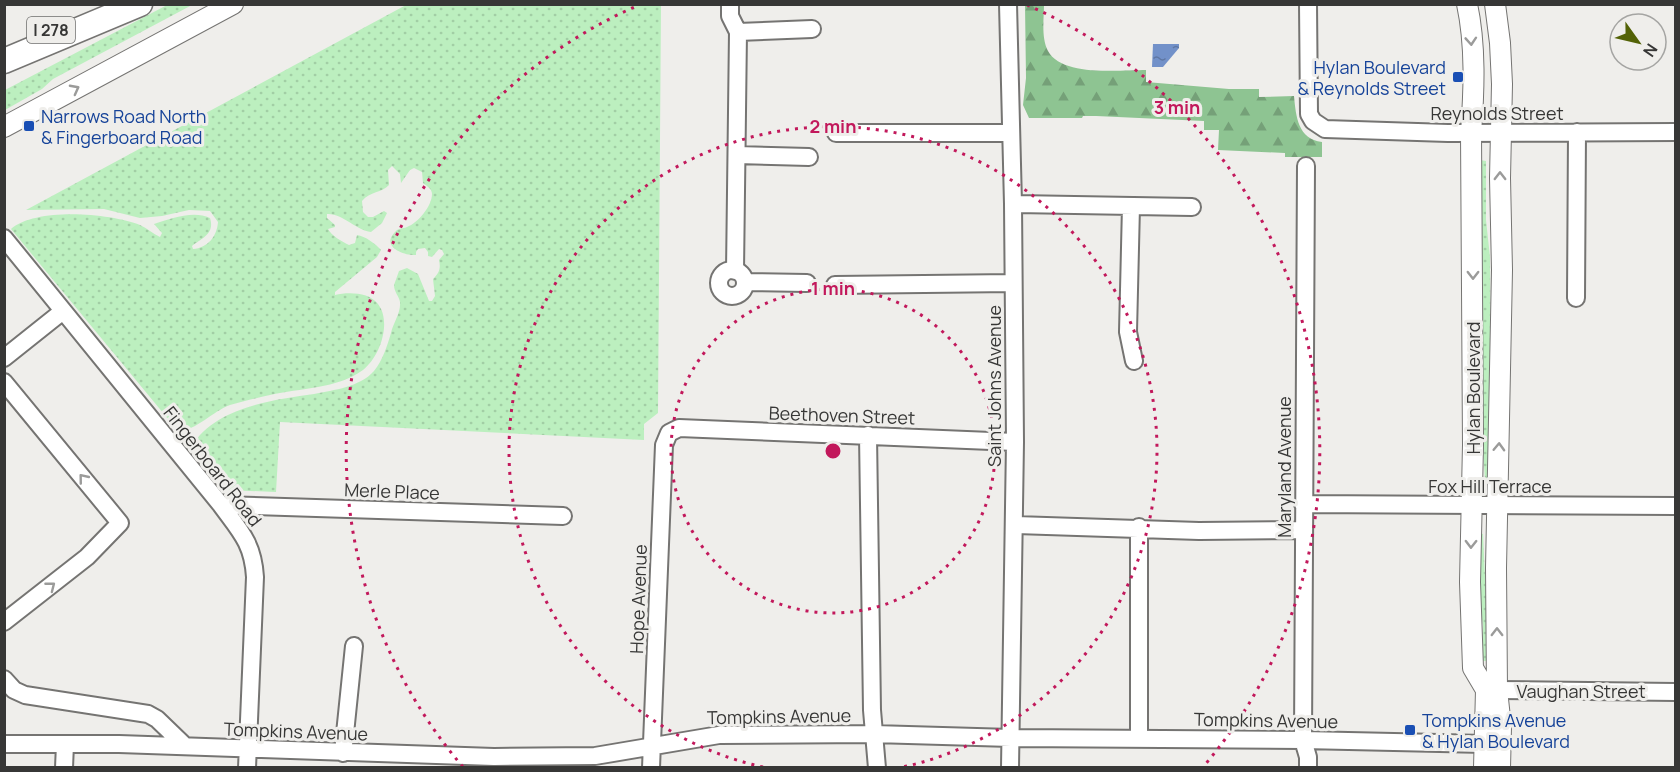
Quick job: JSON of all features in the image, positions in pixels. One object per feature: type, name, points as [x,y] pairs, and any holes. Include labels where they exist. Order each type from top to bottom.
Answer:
[{"type":"highway","name":"I 278","points":[[4,55],[98,4]]},
{"type":"highway","points":[[4,61],[140,4]]},
{"type":"main road","points":[[4,127],[232,4]]},
{"type":"main road","name":"Hylan Boulevard","points":[[1467,4],[1474,95],[1471,133],[1473,445],[1470,582],[1473,669],[1491,690]]},
{"type":"main road","name":"Hylan Boulevard","points":[[1484,768],[1491,690],[1502,270],[1500,133],[1502,84],[1495,4]]},
{"type":"main road","points":[[1491,690],[1501,727],[1500,768]]},
{"type":"street","points":[[730,4],[730,16],[738,32],[737,155],[740,277],[807,284]]},
{"type":"street","name":"Saint Johns Avenue","points":[[1008,4],[1013,204],[1015,442],[1010,768]]},
{"type":"street","name":"Reynolds Street","points":[[1308,4],[1309,114],[1318,126],[1331,130],[1471,133],[1676,132]]},
{"type":"street","points":[[738,32],[812,29]]},
{"type":"street","points":[[1576,298],[1577,132]]},
{"type":"street","points":[[836,133],[1011,133]]},
{"type":"street","points":[[737,155],[809,157]]},
{"type":"street","name":"Maryland Avenue","points":[[1306,166],[1303,530],[1304,740],[1308,768]]},
{"type":"street","points":[[1013,204],[1192,207]]},
{"type":"street","points":[[1131,206],[1128,332],[1134,361]]},
{"type":"street","name":"Fingerboard Road","points":[[5,238],[221,505],[250,546],[255,577],[247,768]]},
{"type":"street","points":[[835,285],[1013,283]]},
{"type":"street","points":[[4,358],[63,311]]},
{"type":"street","points":[[4,382],[120,523],[87,557],[4,622]]},
{"type":"street","name":"Beethoven Street","points":[[669,433],[680,428],[1015,442]]},
{"type":"street","name":"Hope Avenue","points":[[651,768],[664,445],[669,433]]},
{"type":"street","points":[[868,435],[872,710],[877,768]]},
{"type":"street","name":"Fox Hill Terrace","points":[[1304,504],[1676,506]]},
{"type":"street","name":"Merle Place","points":[[221,505],[563,516]]},
{"type":"street","points":[[1014,525],[1139,527],[1199,531],[1303,530]]},
{"type":"street","points":[[1139,527],[1139,739]]},
{"type":"street","points":[[343,753],[354,646]]},
{"type":"street","points":[[4,679],[14,690],[25,695],[148,714],[157,719],[185,746]]},
{"type":"street","name":"Vaughan Street","points":[[1491,690],[1676,692]]},
{"type":"street","name":"Tompkins Avenue","points":[[4,744],[185,746],[494,762],[595,756],[719,735],[874,734],[1485,744]]},
{"type":"street","points":[[64,768],[65,744]]},
{"type":"green space","points":[[169,4],[192,5],[53,79],[42,89],[5,110],[5,90]]},
{"type":"green space","points":[[406,5],[661,5],[658,413],[644,424],[644,440],[280,422],[276,492],[226,490],[191,447],[201,433],[229,414],[246,408],[280,399],[338,389],[362,381],[374,371],[382,358],[399,310],[400,302],[394,285],[399,271],[407,268],[418,274],[429,301],[432,301],[435,296],[433,279],[439,271],[439,260],[444,254],[442,250],[439,249],[432,257],[428,256],[425,248],[418,249],[416,255],[411,255],[396,250],[390,242],[396,231],[416,222],[430,204],[432,192],[423,183],[422,172],[414,168],[410,170],[401,183],[400,174],[392,166],[388,170],[389,185],[362,201],[363,212],[368,217],[384,211],[387,213],[382,223],[371,232],[338,216],[327,214],[327,218],[335,225],[328,229],[337,238],[349,245],[355,243],[357,235],[370,241],[381,250],[377,257],[335,292],[335,295],[352,293],[369,297],[378,304],[382,311],[384,329],[382,339],[369,364],[363,370],[342,381],[230,405],[191,428],[178,431],[11,229],[37,217],[93,215],[140,225],[160,237],[162,233],[154,224],[182,216],[196,215],[210,218],[211,228],[192,246],[193,249],[207,244],[214,236],[218,222],[210,211],[189,210],[140,218],[104,209],[26,210]]},
{"type":"green space","points":[[1025,5],[1044,5],[1043,28],[1046,46],[1055,59],[1066,65],[1107,71],[1146,70],[1146,82],[1229,89],[1259,89],[1259,97],[1294,96],[1300,126],[1308,136],[1322,142],[1322,157],[1285,157],[1285,153],[1218,150],[1219,130],[1204,130],[1204,121],[1096,116],[1029,118],[1023,105],[1026,78]]},
{"type":"green space","points":[[1480,160],[1486,161],[1486,220],[1490,257],[1491,416],[1488,479],[1485,480],[1481,419]]},
{"type":"green space","points":[[1479,533],[1483,534],[1487,661],[1482,661],[1483,625],[1478,596]]},
{"type":"water","points":[[1153,44],[1179,44],[1179,48],[1163,67],[1152,67]]},
{"type":"place","name":"Hylan Boulevard & Reynolds Street","points":[[1458,77]]},
{"type":"place","name":"Narrows Road North & Fingerboard Road","points":[[29,126]]},
{"type":"place","name":"Tompkins Avenue & Hylan Boulevard","points":[[1410,730]]}]
